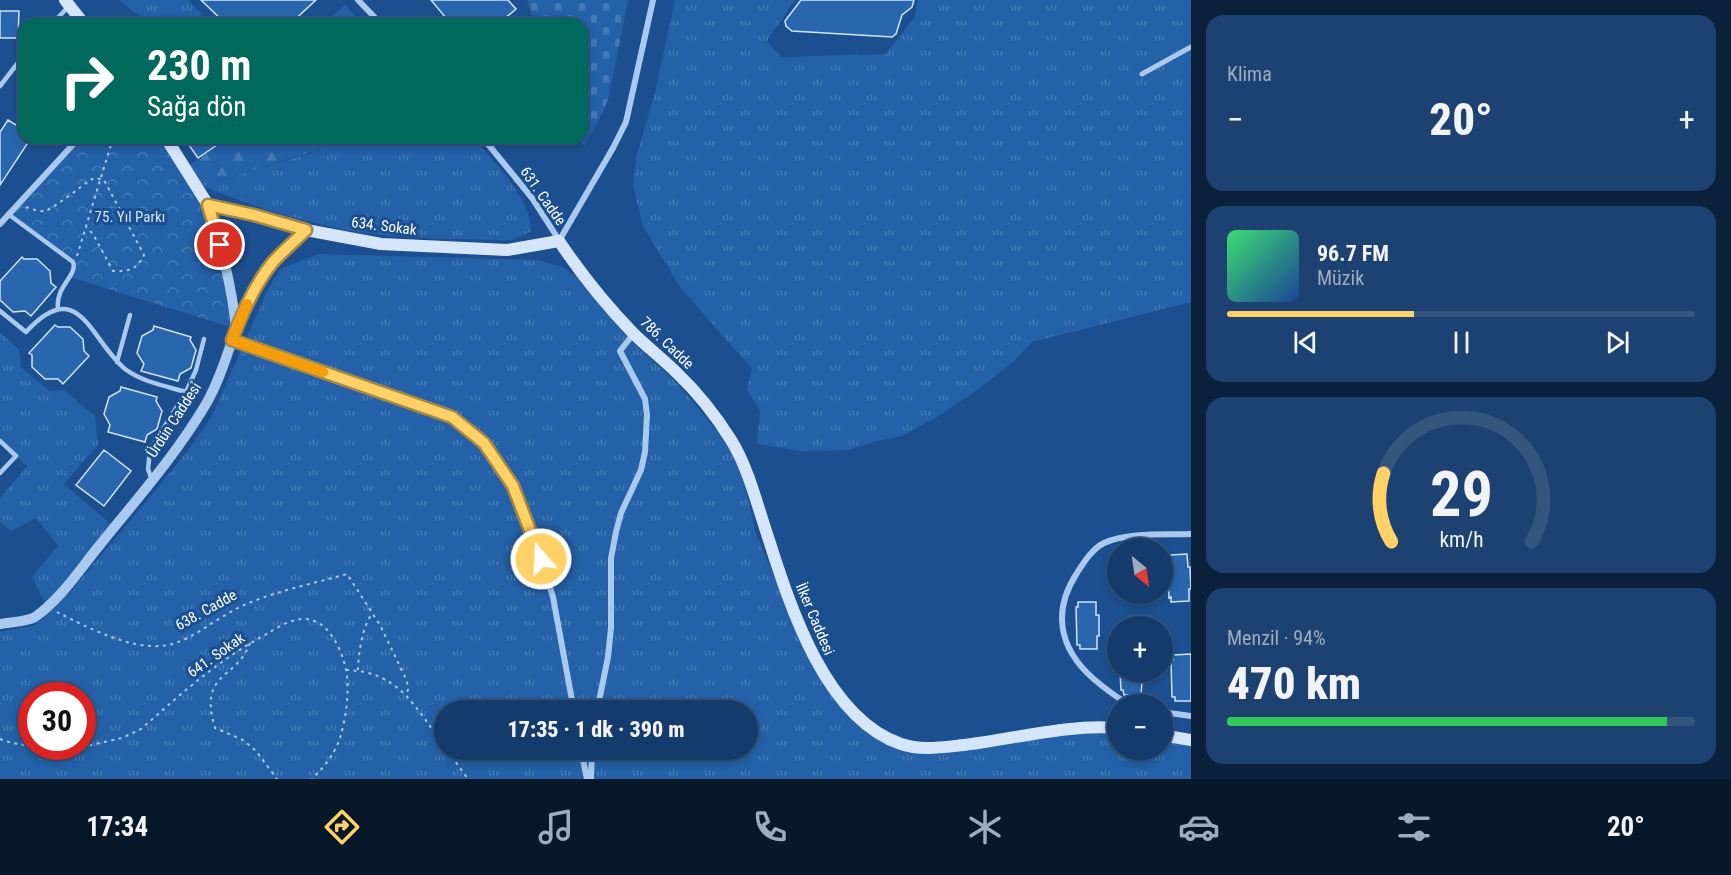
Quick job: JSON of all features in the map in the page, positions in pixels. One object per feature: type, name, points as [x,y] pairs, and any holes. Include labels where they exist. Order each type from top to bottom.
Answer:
[{"type":"main road","points":[[67,3],[79,18]]},
{"type":"main road","name":"Ürdün Caddesi","points":[[170,144],[208,205]]},
{"type":"main road","name":"634. Sokak","points":[[208,205],[306,230],[381,243],[507,250],[559,241]]},
{"type":"main road","name":"786. Cadde","points":[[559,241],[583,275],[634,333],[679,374],[705,404],[732,441],[746,471]]},
{"type":"main road","name":"İlker Caddesi","points":[[746,471],[794,612],[813,657],[847,704],[874,729],[903,745],[940,747],[992,742],[1070,729],[1107,727]]},
{"type":"main road","points":[[1173,737],[1191,740]]},
{"type":"street","points":[[358,0],[375,18]]},
{"type":"street","points":[[559,241],[626,122],[653,0]]},
{"type":"street","points":[[1142,74],[1191,47]]},
{"type":"street","points":[[0,224],[73,144]]},
{"type":"street","name":"631. Cadde","points":[[488,144],[532,198],[559,241]]},
{"type":"street","name":"Ürdün Caddesi","points":[[0,624],[33,618],[47,607],[152,480],[207,403],[236,329],[227,270],[208,205]]},
{"type":"street","points":[[0,210],[8,214]]},
{"type":"street","points":[[236,329],[250,297],[266,272],[281,253],[306,230]]},
{"type":"street","points":[[599,700],[611,628],[611,558],[621,513],[642,470],[645,452],[647,415],[645,399],[620,351],[634,333]]},
{"type":"street","points":[[232,340],[452,417],[484,443],[513,486],[535,540],[553,597],[572,700]]},
{"type":"street","points":[[1112,694],[1080,666],[1063,638],[1061,622],[1063,603],[1070,584],[1091,552],[1103,543],[1118,538],[1191,534]]},
{"type":"street","points":[[1173,714],[1191,716]]},
{"type":"street","points":[[584,760],[589,779]]},
{"type":"street","points":[[589,779],[591,760]]},
{"type":"lane","points":[[56,18],[67,3]]},
{"type":"lane","points":[[0,86],[18,63]]},
{"type":"lane","points":[[8,214],[73,262],[75,267],[72,274],[58,293],[58,309]]},
{"type":"lane","points":[[0,311],[26,332],[40,317],[64,308],[80,315],[92,327],[117,362],[140,378],[186,392]]},
{"type":"lane","points":[[117,362],[130,315]]},
{"type":"lane","points":[[152,480],[148,469],[150,450],[186,392],[196,370],[204,339]]},
{"type":"lane","points":[[0,441],[16,456],[0,473]]},
{"type":"path","points":[[73,262],[78,255],[111,144]]},
{"type":"path","points":[[18,204],[41,212],[51,210],[90,180],[100,178],[107,184],[144,255],[140,264],[133,270],[113,271],[93,234],[86,227]]},
{"type":"path","name":"638. Cadde","points":[[47,607],[99,633],[134,644],[160,646],[177,643],[240,607],[263,598],[347,574],[374,613]]},
{"type":"path","points":[[357,670],[367,623],[374,613],[407,681],[406,694]]},
{"type":"path","name":"641. Sokak","points":[[96,744],[122,738],[141,729],[210,669],[251,642],[280,626],[299,619],[312,618],[320,622],[329,632],[346,670]]},
{"type":"path","points":[[251,642],[247,653],[213,687],[210,699],[211,715],[215,728],[243,740],[256,751],[277,779]]},
{"type":"path","points":[[312,779],[329,761],[339,740],[345,713],[346,670],[357,670],[379,676],[398,687],[406,694],[434,732]]},
{"type":"path","name":"641. Sokak","points":[[0,739],[18,744]]},
{"type":"path","points":[[454,760],[468,779]]},
{"type":"green space","points":[[119,0],[188,0],[202,14],[198,18],[142,18]]},
{"type":"green space","points":[[527,0],[628,0],[609,97],[588,139],[588,18],[533,18]]},
{"type":"green space","points":[[675,0],[795,0],[767,41],[781,57],[886,54],[914,18],[918,0],[1191,0],[1191,302],[1032,342],[1012,363],[970,395],[902,436],[848,450],[800,451],[757,444],[760,411],[747,390],[752,369],[680,287],[643,226],[633,185],[636,158],[655,92]]},
{"type":"green space","points":[[345,5],[357,18],[331,18]]},
{"type":"green space","name":"75. Yıl Parkı","points":[[73,144],[170,144],[208,205],[236,329],[70,277],[73,262],[8,214]]},
{"type":"green space","points":[[220,144],[316,144],[321,149],[202,186],[190,165]]},
{"type":"green space","points":[[315,144],[478,144],[501,169],[519,195],[530,221],[530,232],[512,240],[426,238],[360,232],[291,217],[202,186],[321,150]]},
{"type":"green space","points":[[318,254],[536,260],[563,267],[582,281],[632,342],[677,383],[720,435],[744,480],[756,533],[779,589],[826,684],[898,744],[1107,733],[1107,760],[1173,760],[1173,740],[1191,744],[1191,779],[0,779],[0,632],[35,625],[47,615],[70,592],[188,450],[212,416],[267,291],[280,269]]},
{"type":"green space","points":[[0,333],[19,349],[21,367],[49,391],[64,390],[95,416],[98,445],[64,484],[114,527],[47,607],[32,577],[58,546],[36,518],[11,531],[0,522],[0,498],[27,466],[0,441]]},
{"type":"building","points":[[201,0],[316,0],[296,18],[220,18]]},
{"type":"building","points":[[431,0],[508,0],[516,9],[505,18],[446,18]]},
{"type":"building","points":[[801,0],[914,0],[912,7],[902,15],[896,34],[892,37],[792,31],[786,26],[785,21]]},
{"type":"building","points":[[0,11],[19,11],[18,38],[0,38]]},
{"type":"building","points":[[8,120],[16,125],[18,122],[18,144],[27,144],[0,185],[0,132]]},
{"type":"building","points":[[188,144],[218,144],[198,158]]},
{"type":"building","points":[[22,257],[37,259],[50,271],[51,283],[56,287],[31,316],[25,311],[13,312],[0,300],[0,281]]},
{"type":"building","points":[[55,325],[70,327],[83,339],[84,351],[89,356],[63,384],[58,379],[45,379],[32,367],[32,355],[29,353]]},
{"type":"building","points":[[154,326],[191,337],[190,340],[196,350],[191,368],[180,374],[178,381],[141,371],[144,364],[137,353],[142,336],[153,330]]},
{"type":"building","points":[[121,387],[157,397],[156,401],[162,411],[157,429],[147,435],[145,442],[108,432],[110,425],[104,414],[109,397],[120,391]]},
{"type":"building","points":[[104,450],[131,471],[104,506],[76,485]]},
{"type":"building","points":[[1187,554],[1191,589],[1189,589],[1189,601],[1173,602],[1173,555]]},
{"type":"building","points":[[1078,602],[1096,602],[1096,615],[1099,615],[1097,649],[1080,649],[1080,645],[1077,645],[1076,607],[1078,607]]},
{"type":"building","points":[[1191,654],[1191,701],[1175,701],[1173,697],[1173,655]]},
{"type":"building","points":[[1121,682],[1142,682],[1141,694],[1124,694]]},
{"type":"slow traffic","points":[[247,304],[232,340],[323,372]]},
{"type":"route","points":[[220,245],[208,205],[306,230],[281,253],[260,280],[250,297],[232,340],[452,417],[484,443],[513,486],[541,559]]}]
